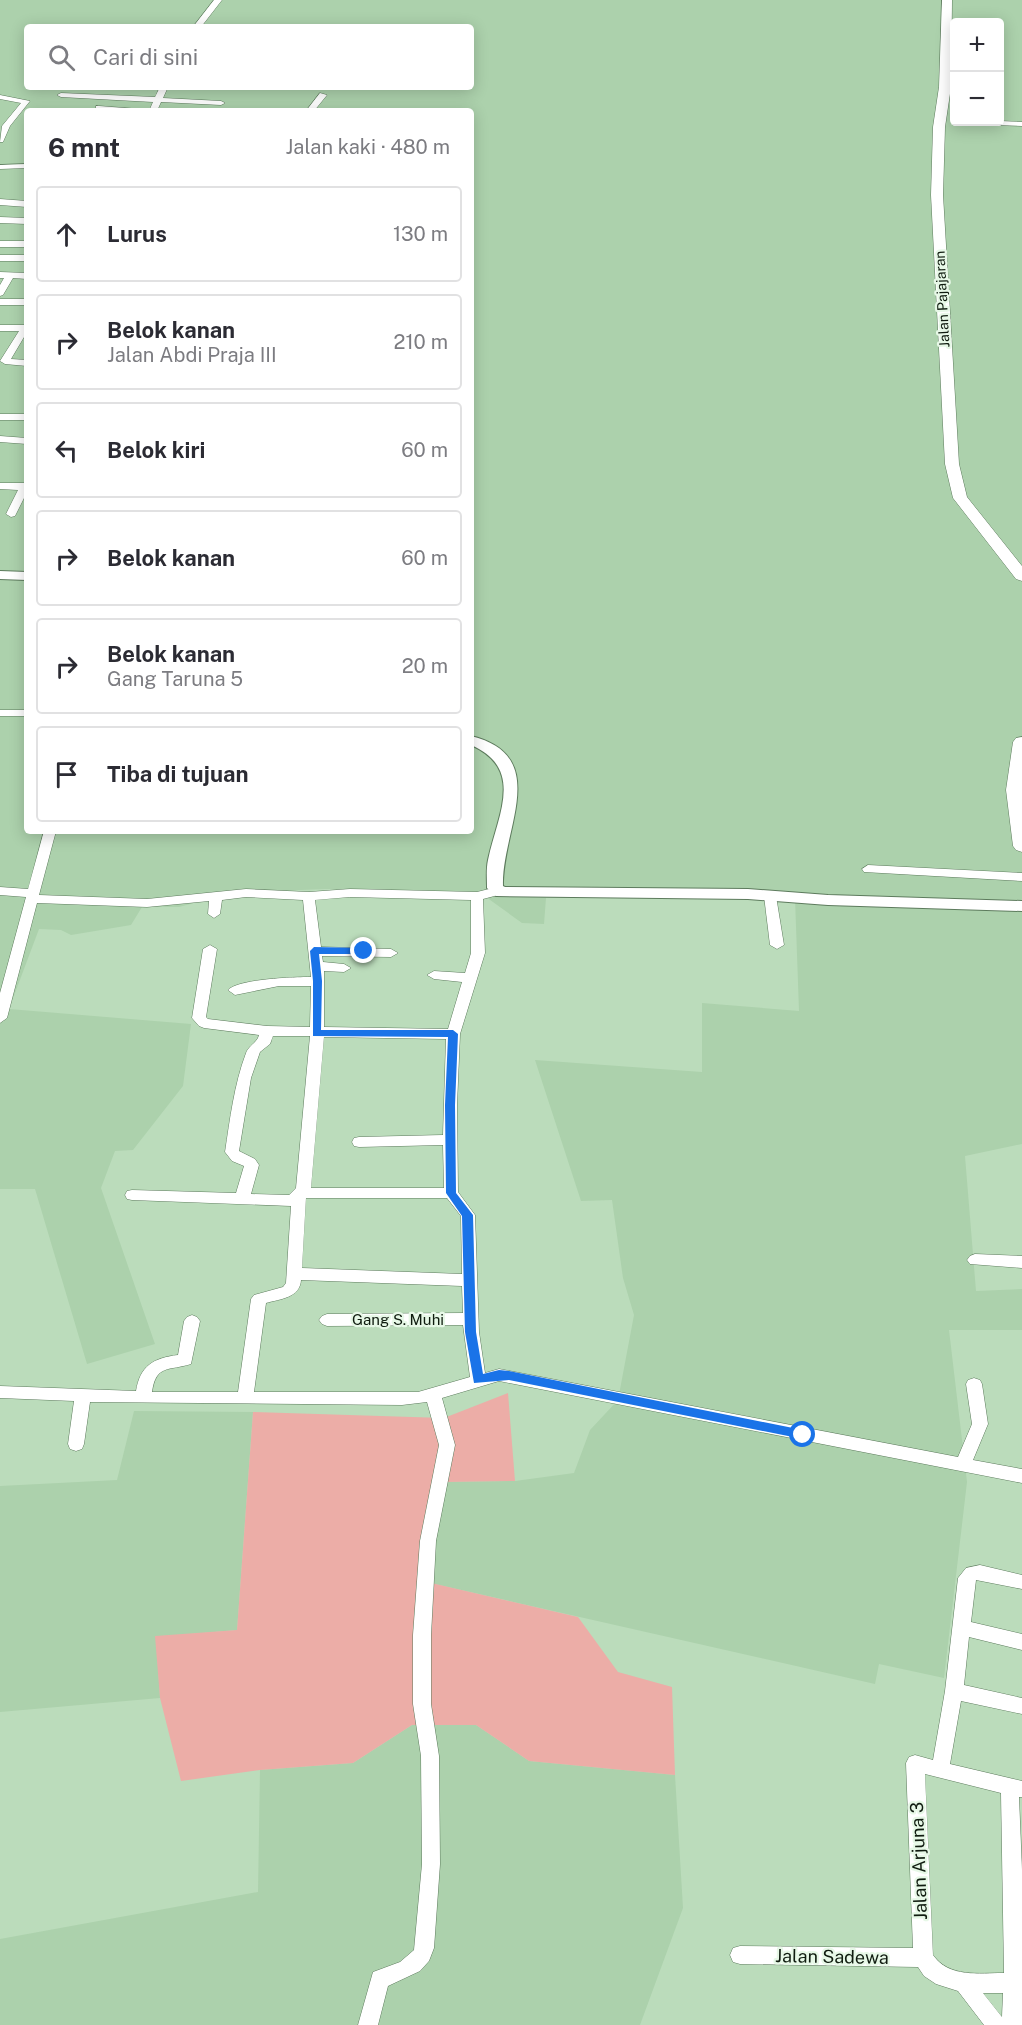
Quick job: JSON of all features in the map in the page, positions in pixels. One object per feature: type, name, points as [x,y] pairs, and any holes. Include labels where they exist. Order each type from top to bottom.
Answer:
[{"type":"main road","name":"Jalan Pajajaran","points":[[948,0],[944,121],[937,195],[938,255],[954,484],[960,498],[1022,576]]},
{"type":"main road","points":[[1022,742],[1015,790],[1022,846]]},
{"type":"street","points":[[199,24],[218,0]]},
{"type":"street","points":[[154,108],[163,90]]},
{"type":"street","points":[[61,95],[221,103]]},
{"type":"street","points":[[312,108],[323,95]]},
{"type":"street","points":[[0,97],[26,101],[6,126],[0,140]]},
{"type":"street","points":[[1004,123],[1022,124]]},
{"type":"street","points":[[0,168],[24,166]]},
{"type":"street","points":[[0,202],[24,204]]},
{"type":"street","points":[[0,220],[24,221]]},
{"type":"street","points":[[0,244],[24,244]]},
{"type":"street","points":[[0,258],[24,258]]},
{"type":"street","points":[[0,293],[5,276],[24,276]]},
{"type":"street","points":[[20,287],[24,281]]},
{"type":"street","points":[[0,302],[24,302]]},
{"type":"street","points":[[0,328],[24,328]]},
{"type":"street","points":[[24,331],[5,361],[24,363]]},
{"type":"street","points":[[0,417],[24,417]]},
{"type":"street","points":[[0,439],[24,441]]},
{"type":"street","points":[[0,486],[24,486]]},
{"type":"street","points":[[11,514],[24,490]]},
{"type":"street","points":[[0,575],[24,576]]},
{"type":"street","points":[[0,713],[24,713]]},
{"type":"street","points":[[474,742],[495,752],[505,764],[512,780],[512,798],[495,869],[497,891]]},
{"type":"street","points":[[0,1018],[49,834]]},
{"type":"street","points":[[868,869],[1022,877]]},
{"type":"street","points":[[0,891],[32,896],[147,903],[246,893],[309,896],[350,893],[477,896],[497,891],[770,896],[1022,906]]},
{"type":"street","points":[[245,1398],[259,1299],[288,1291],[293,1285],[316,1033],[318,981],[309,923],[309,896]]},
{"type":"street","points":[[477,896],[478,953],[453,1034],[451,1193],[468,1215],[470,1319],[478,1379]]},
{"type":"street","points":[[770,896],[777,945]]},
{"type":"street","points":[[213,914],[216,897]]},
{"type":"street","points":[[210,949],[199,1018],[204,1023],[267,1031],[453,1034]]},
{"type":"street","points":[[314,951],[391,953]]},
{"type":"street","points":[[317,966],[344,968]]},
{"type":"street","points":[[434,975],[470,978]]},
{"type":"street","points":[[235,990],[279,982],[318,981]]},
{"type":"street","points":[[242,1198],[252,1165],[248,1161],[239,1160],[232,1152],[244,1078],[254,1049],[266,1041],[267,1031]]},
{"type":"street","points":[[360,1142],[451,1140]]},
{"type":"street","points":[[132,1195],[292,1201],[301,1193],[451,1193]]},
{"type":"street","points":[[975,1260],[1022,1262]]},
{"type":"street","points":[[294,1274],[468,1280]]},
{"type":"street","name":"Gang S. Muhi","points":[[327,1320],[405,1322],[470,1319]]},
{"type":"street","points":[[143,1398],[146,1380],[153,1368],[165,1363],[185,1360],[192,1321]]},
{"type":"street","points":[[0,1392],[143,1398],[402,1399],[433,1394],[478,1379],[499,1375],[1022,1476]]},
{"type":"street","points":[[963,1464],[980,1424],[974,1384]]},
{"type":"street","points":[[368,2025],[380,1979],[416,1965],[423,1957],[424,1948],[431,1864],[429,1756],[422,1704],[422,1635],[428,1541],[447,1445],[433,1394]]},
{"type":"street","points":[[76,1444],[83,1396]]},
{"type":"street","points":[[1012,2025],[1018,1947],[1016,1788],[939,1770],[954,1691],[967,1578],[972,1573],[980,1572],[1022,1582]]},
{"type":"street","points":[[962,1628],[1022,1642]]},
{"type":"street","points":[[954,1691],[1022,1706]]},
{"type":"street","name":"Jalan Arjuna 3","points":[[923,1958],[915,1763],[939,1770]]},
{"type":"street","name":"Jalan Sadewa","points":[[740,1955],[923,1958]]},
{"type":"street","points":[[923,1958],[931,1969],[943,1977],[964,1983],[1014,1983]]},
{"type":"street","points":[[964,1983],[996,2025]]},
{"type":"shaded area","points":[[0,0],[1022,0],[1022,1144],[965,1156],[976,1291],[1022,1289],[1022,1330],[949,1330],[967,1482],[944,1678],[879,1664],[875,1684],[426,1582],[446,1482],[515,1481],[574,1473],[590,1430],[618,1400],[634,1315],[623,1278],[612,1200],[581,1201],[535,1060],[702,1072],[702,1003],[799,1011],[795,898],[698,896],[546,898],[544,924],[522,923],[479,892],[325,889],[232,893],[179,907],[142,907],[131,925],[71,935],[61,930],[39,929],[9,1009],[191,1024],[183,1086],[133,1150],[115,1151],[101,1188],[155,1344],[87,1364],[35,1189],[0,1189]]},
{"type":"shaded area","points":[[508,1393],[515,1481],[446,1482],[427,1582],[578,1617],[618,1672],[672,1687],[675,1775],[529,1761],[476,1725],[412,1725],[353,1763],[260,1770],[181,1781],[160,1698],[155,1636],[237,1630],[253,1412],[444,1418]]},
{"type":"shaded area","points":[[134,1411],[253,1412],[237,1630],[156,1637],[160,1698],[0,1712],[0,1486],[117,1480]]},
{"type":"shaded area","points":[[412,1725],[476,1725],[529,1761],[675,1775],[683,1908],[640,2025],[0,2025],[0,1939],[258,1892],[260,1770],[353,1763]]},
{"type":"route","points":[[364,951],[314,951],[318,981],[316,1033],[453,1034],[450,1105],[451,1193],[468,1215],[468,1291],[478,1379],[499,1375],[509,1376],[803,1435]]}]
